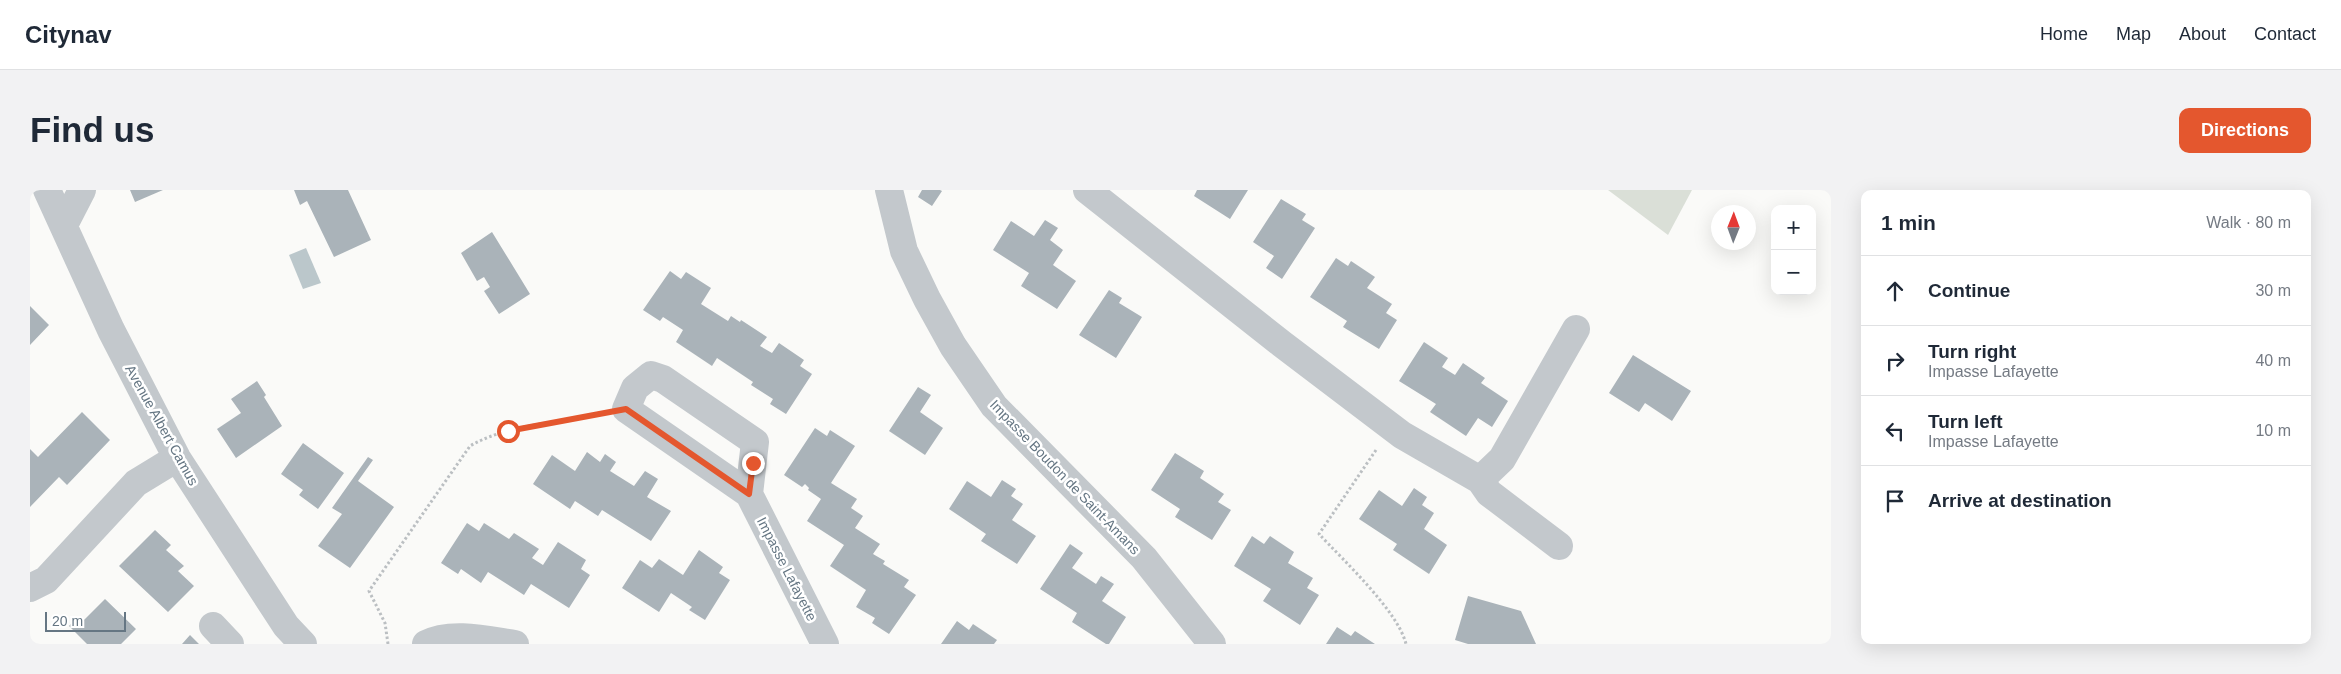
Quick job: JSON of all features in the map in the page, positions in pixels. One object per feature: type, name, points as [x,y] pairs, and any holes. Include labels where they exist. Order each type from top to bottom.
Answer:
[{"type":"street","name":"Avenue Albert Camus","points":[[47,190],[111,330],[177,458],[286,626],[303,644]]},
{"type":"street","points":[[64,225],[82,190]]},
{"type":"street","name":"Impasse Boudon de Saint-Amans","points":[[889,190],[904,251],[927,299],[953,346],[994,406],[1144,558],[1212,644]]},
{"type":"street","points":[[1087,190],[1282,344],[1392,427],[1470,476],[1480,480],[1489,493],[1559,546]]},
{"type":"street","points":[[1480,480],[1502,459],[1576,329]]},
{"type":"street","points":[[626,409],[634,388],[651,375],[663,380],[755,442],[749,494]]},
{"type":"street","name":"Impasse Lafayette","points":[[626,409],[749,494],[825,644]]},
{"type":"street","points":[[30,588],[46,580],[136,483],[177,458]]},
{"type":"street","points":[[426,644],[448,638],[481,639],[515,644]]},
{"type":"path","points":[[388,644],[385,623],[369,591],[470,446],[482,439],[508,431],[626,409]]},
{"type":"path","points":[[1392,427],[1319,534],[1389,612],[1403,631],[1406,644]]},
{"type":"shaded area","points":[[1608,190],[1692,190],[1668,235]]},
{"type":"shaded area","points":[[306,248],[321,283],[303,289],[289,255]]},
{"type":"building","points":[[130,190],[163,190],[135,202]]},
{"type":"building","points":[[294,190],[348,190],[371,240],[334,257],[307,201],[300,205]]},
{"type":"building","points":[[922,190],[942,191],[932,206],[918,197]]},
{"type":"building","points":[[1197,190],[1248,190],[1230,219],[1194,196]]},
{"type":"building","points":[[1281,199],[1306,214],[1302,220],[1315,228],[1282,279],[1266,268],[1274,256],[1253,242]]},
{"type":"building","points":[[1045,220],[1058,228],[1050,240],[1063,250],[1053,265],[1076,281],[1057,309],[1021,286],[1029,273],[993,250],[1011,221],[1034,236]]},
{"type":"building","points":[[492,232],[530,294],[499,314],[484,291],[490,287],[484,277],[477,281],[461,253]]},
{"type":"building","points":[[1336,258],[1348,266],[1351,261],[1375,277],[1367,288],[1392,304],[1386,313],[1397,320],[1379,349],[1343,327],[1347,321],[1310,297]]},
{"type":"building","points":[[670,271],[681,279],[686,272],[711,288],[701,304],[728,321],[731,316],[740,322],[741,320],[767,337],[760,346],[772,353],[779,343],[804,360],[800,366],[812,374],[786,414],[770,404],[773,399],[751,385],[753,382],[717,358],[712,366],[676,342],[683,330],[663,317],[660,321],[643,310]]},
{"type":"building","points":[[1109,290],[1122,298],[1119,303],[1142,317],[1116,358],[1079,335]]},
{"type":"building","points":[[30,306],[49,325],[30,345]]},
{"type":"building","points":[[1424,342],[1448,358],[1442,367],[1455,375],[1463,363],[1485,378],[1481,383],[1508,401],[1492,427],[1478,418],[1466,436],[1430,412],[1436,404],[1399,381]]},
{"type":"building","points":[[1633,355],[1691,391],[1672,421],[1645,403],[1639,412],[1609,393]]},
{"type":"building","points":[[257,381],[266,395],[264,397],[282,426],[236,458],[217,429],[241,413],[231,399]]},
{"type":"building","points":[[918,387],[931,395],[920,412],[943,428],[925,455],[889,431]]},
{"type":"building","points":[[82,412],[110,440],[67,485],[59,477],[30,507],[30,449],[38,457]]},
{"type":"building","points":[[815,428],[827,436],[830,430],[855,446],[831,483],[857,499],[851,508],[863,516],[855,528],[880,544],[873,554],[885,561],[883,564],[909,580],[904,587],[916,595],[889,634],[872,623],[875,618],[856,607],[866,590],[830,566],[844,545],[807,521],[821,499],[808,490],[809,488],[805,484],[802,487],[784,475]]},
{"type":"building","points":[[303,443],[344,473],[318,509],[299,495],[303,490],[281,474]]},
{"type":"building","points":[[587,452],[600,462],[605,454],[616,462],[610,471],[634,486],[645,471],[658,479],[647,497],[671,511],[651,541],[602,510],[598,516],[575,501],[570,509],[533,484],[552,455],[575,471]]},
{"type":"building","points":[[1175,453],[1204,471],[1200,478],[1224,494],[1218,502],[1231,510],[1212,540],[1175,517],[1180,509],[1151,490]]},
{"type":"building","points":[[368,457],[373,460],[358,481],[394,507],[350,568],[318,546],[342,514],[332,508]]},
{"type":"building","points":[[1002,480],[1016,489],[1011,496],[1023,504],[1012,520],[1036,536],[1017,564],[981,541],[986,534],[949,509],[967,481],[991,497]]},
{"type":"building","points":[[1414,488],[1427,497],[1422,505],[1434,513],[1424,529],[1447,545],[1429,574],[1393,550],[1397,544],[1359,519],[1379,490],[1402,506]]},
{"type":"building","points":[[467,523],[479,531],[484,523],[509,539],[514,533],[539,549],[532,558],[543,565],[558,542],[586,560],[581,569],[590,575],[569,608],[531,584],[524,595],[488,572],[481,583],[461,569],[458,574],[441,563]]},
{"type":"building","points":[[155,530],[171,545],[166,550],[184,566],[178,571],[194,586],[168,612],[119,566]]},
{"type":"building","points":[[1252,536],[1264,544],[1270,536],[1294,552],[1288,563],[1313,578],[1307,588],[1319,595],[1300,625],[1263,601],[1271,589],[1234,566]]},
{"type":"building","points":[[1070,544],[1083,553],[1072,568],[1096,584],[1101,576],[1114,584],[1102,601],[1126,617],[1109,644],[1106,644],[1072,622],[1077,613],[1040,589]]},
{"type":"building","points":[[699,550],[723,567],[719,573],[730,580],[705,620],[689,610],[692,607],[671,593],[659,612],[622,588],[640,560],[652,568],[659,559],[683,575]]},
{"type":"building","points":[[1468,596],[1521,611],[1536,644],[1468,644],[1455,640]]},
{"type":"building","points":[[105,599],[136,629],[121,644],[87,644],[69,626],[76,618],[81,623]]},
{"type":"building","points":[[957,621],[969,630],[973,624],[997,640],[994,644],[941,644]]},
{"type":"building","points":[[1337,627],[1351,636],[1355,631],[1375,644],[1326,644]]},
{"type":"building","points":[[190,635],[199,644],[182,644]]},
{"type":"route","points":[[508,431],[626,409],[749,494],[753,463]]}]
